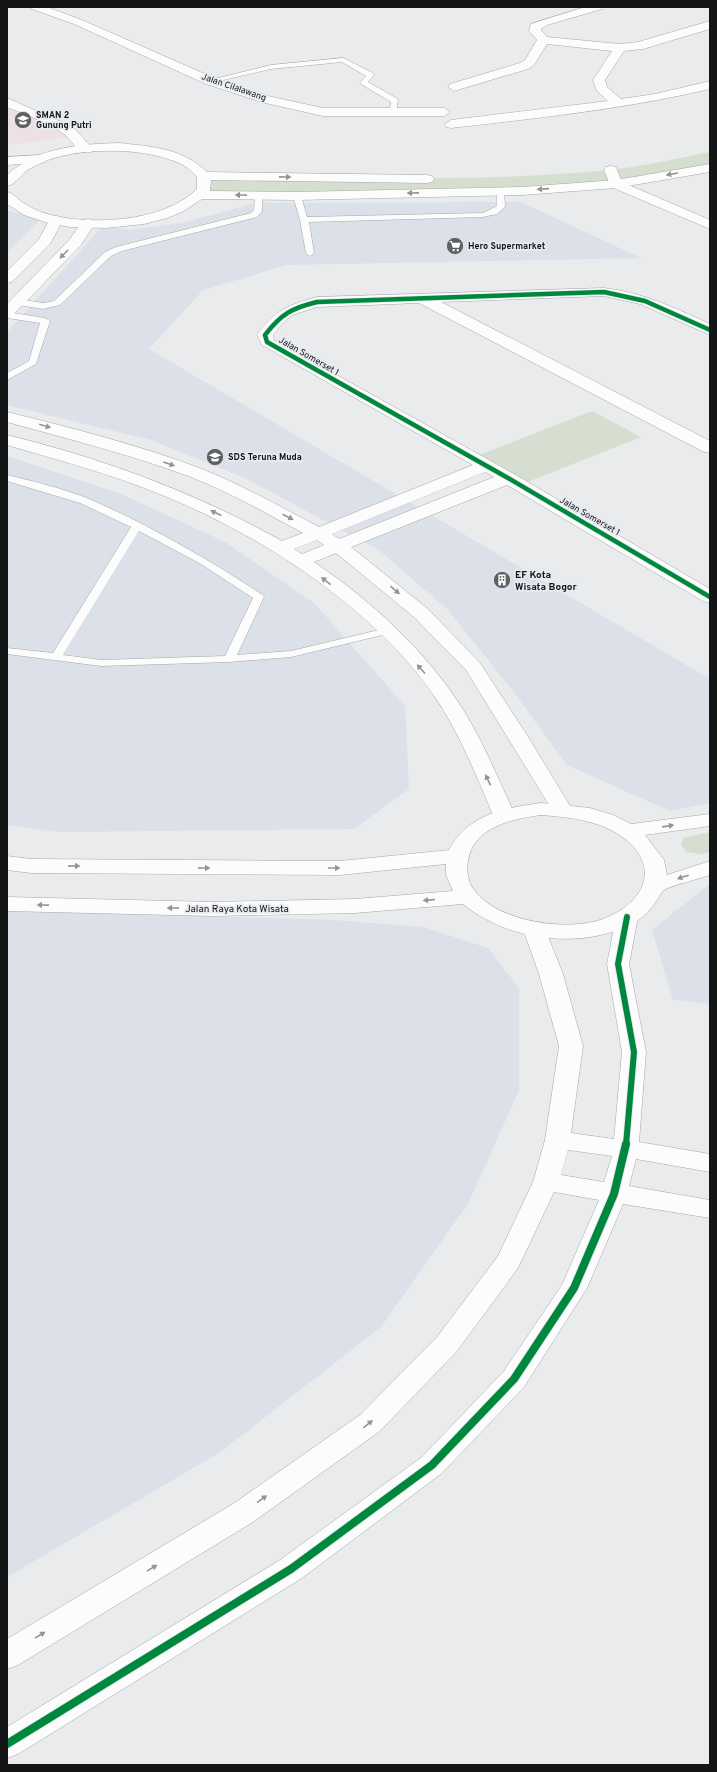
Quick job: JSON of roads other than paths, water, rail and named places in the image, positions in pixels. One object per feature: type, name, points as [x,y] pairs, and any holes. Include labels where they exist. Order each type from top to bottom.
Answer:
[{"type":"street","name":"Jalan Cilalawang","points":[[36,7],[84,24],[210,81],[265,99],[323,112],[444,112]]},
{"type":"street","points":[[598,7],[543,23],[535,27],[535,31],[543,40],[620,48],[639,46],[710,25]]},
{"type":"street","points":[[454,87],[524,66],[530,62],[543,40]]},
{"type":"street","points":[[618,103],[601,88],[599,80],[620,48]]},
{"type":"street","points":[[451,124],[560,112],[655,98],[710,85]]},
{"type":"street","points":[[7,102],[68,130],[86,149]]},
{"type":"street","points":[[9,200],[30,212],[56,220],[88,223],[124,222],[156,216],[183,207],[200,195],[205,186],[204,176],[190,163],[162,152],[125,148],[86,149],[61,153],[40,159],[10,175]]},
{"type":"street","points":[[7,161],[40,159]]},
{"type":"street","points":[[596,171],[626,167]]},
{"type":"street","points":[[200,195],[297,196],[500,191],[616,184],[710,168]]},
{"type":"street","points":[[611,170],[616,184],[710,225]]},
{"type":"street","points":[[204,176],[443,179]]},
{"type":"street","points":[[7,279],[45,241],[56,220]]},
{"type":"street","points":[[7,314],[76,242],[88,223]]},
{"type":"street","name":"Jalan Somerset 1","points":[[710,330],[646,300],[624,294],[604,292],[317,302],[292,309],[277,318],[265,335],[267,342],[508,478],[710,597]]},
{"type":"street","points":[[422,298],[710,448]]},
{"type":"street","points":[[7,417],[124,449],[196,473],[260,503],[319,534],[339,547],[421,613],[473,667],[515,732],[561,809]]},
{"type":"street","points":[[7,440],[99,466],[168,492],[231,520],[281,548],[350,598],[387,631],[432,681],[467,735],[504,815]]},
{"type":"street","points":[[281,548],[485,466]]},
{"type":"street","points":[[301,562],[508,478]]},
{"type":"street","points":[[542,809],[561,809],[598,816],[629,831],[647,847],[656,866],[655,886],[645,903],[627,917],[600,927],[568,931],[534,929],[508,922],[485,911],[468,897],[456,876],[456,856],[465,839],[481,825],[504,815],[542,809]]},
{"type":"street","points":[[629,831],[710,820]]},
{"type":"street","points":[[7,863],[31,866],[340,868],[456,856]]},
{"type":"street","points":[[655,886],[710,868]]},
{"type":"street","name":"Jalan Raya Kota Wisata","points":[[7,904],[214,909],[355,906],[468,897]]},
{"type":"street","points":[[7,1744],[291,1568],[432,1465],[514,1379],[574,1288],[614,1194],[626,1149],[634,1052],[618,964],[627,917]]},
{"type":"street","points":[[7,1655],[243,1513],[370,1423],[447,1344],[509,1261],[546,1182],[558,1140],[571,1046],[551,974],[534,929]]},
{"type":"street","points":[[558,1140],[626,1149],[710,1163]]},
{"type":"street","points":[[546,1182],[710,1209]]},
{"type":"lane","points":[[210,81],[271,67],[310,62],[343,60],[370,75],[364,82],[395,101],[393,113]]},
{"type":"lane","points":[[304,220],[483,214],[494,212],[501,207],[500,191]]},
{"type":"lane","points":[[18,302],[43,306],[57,303],[108,254],[131,245],[254,215],[258,211],[258,196]]},
{"type":"lane","points":[[297,196],[304,220],[310,253]]},
{"type":"lane","points":[[7,314],[46,321],[33,362],[7,378]]},
{"type":"lane","points":[[7,478],[84,501],[137,526],[206,562],[259,597],[229,660]]},
{"type":"lane","points":[[56,657],[137,526]]},
{"type":"lane","points":[[7,651],[101,663],[229,660],[291,654],[387,631]]},
{"type":"place","name":"SMAN 2 Gunung Putri","points":[[23,120]]},
{"type":"place","name":"Hero Supermarket","points":[[455,246]]},
{"type":"place","name":"SDS Teruna Muda","points":[[215,457]]},
{"type":"place","name":"EF Kota Wisata Bogor","points":[[502,580]]}]
